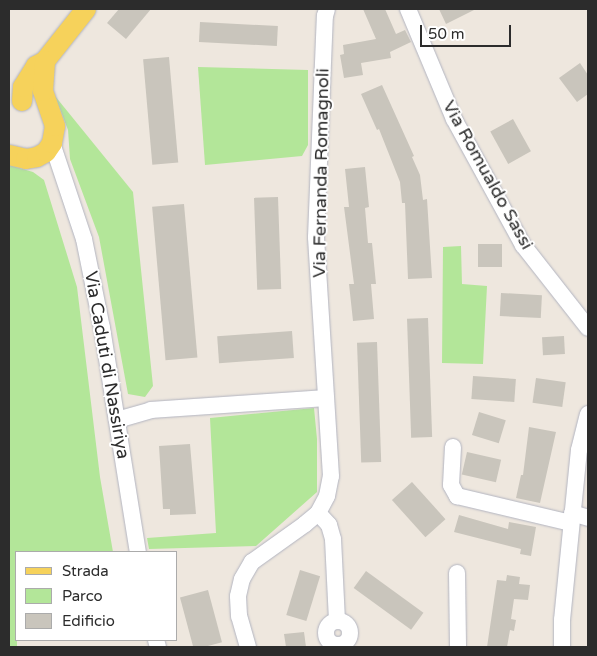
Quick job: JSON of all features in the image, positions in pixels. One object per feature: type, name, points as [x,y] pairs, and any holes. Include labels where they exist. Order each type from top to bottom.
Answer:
[{"type":"main road","points":[[48,110],[40,104],[15,105],[23,86],[36,66],[45,61],[86,9]]},
{"type":"main road","points":[[11,154],[26,159],[37,157],[46,152],[52,143],[55,126],[43,91],[45,61]]},
{"type":"street","name":"Via Fernanda Romagnoli","points":[[248,647],[239,616],[238,596],[242,579],[252,562],[306,524],[318,513],[327,496],[331,476],[316,238],[324,16],[327,9]]},
{"type":"street","name":"Via Romualdo Sassi","points":[[408,9],[454,119],[523,245],[588,328]]},
{"type":"street","name":"Via Caduti di Nassiriya","points":[[52,143],[84,239],[117,420],[138,551]]},
{"type":"street","name":"Via Caduti di Nassiriya","points":[[37,157],[63,180]]},
{"type":"street","points":[[117,420],[151,410],[326,398]]},
{"type":"street","points":[[562,647],[562,620],[579,450],[588,414]]},
{"type":"street","points":[[453,447],[451,484],[457,496],[572,518],[588,518]]},
{"type":"street","points":[[318,513],[329,525],[333,539],[337,621]]},
{"type":"street","points":[[457,572],[458,647]]},
{"type":"green space","points":[[198,67],[308,70],[308,145],[302,156],[205,165]]},
{"type":"green space","points":[[55,96],[133,192],[153,386],[145,397],[128,394],[99,237],[70,159],[68,130]]},
{"type":"green space","points":[[9,165],[33,172],[44,180],[77,287],[100,477],[113,551],[15,551],[15,641],[17,641],[17,647],[9,647]]},
{"type":"green space","points":[[461,246],[462,284],[487,286],[483,364],[442,363],[443,247]]},
{"type":"green space","points":[[314,408],[317,439],[317,492],[256,546],[149,549],[147,538],[216,533],[210,418]]},
{"type":"building","points":[[119,9],[151,9],[126,39],[107,23]]},
{"type":"building","points":[[363,9],[385,9],[396,34],[405,30],[411,42],[390,52],[391,58],[361,63],[363,75],[344,78],[340,55],[344,54],[343,45],[376,39]]},
{"type":"building","points":[[439,9],[476,9],[446,24]]},
{"type":"building","points":[[200,22],[278,26],[277,46],[199,42]]},
{"type":"building","points":[[169,57],[178,163],[152,165],[143,59]]},
{"type":"building","points":[[580,63],[588,75],[588,94],[577,102],[559,78]]},
{"type":"building","points":[[382,85],[414,156],[412,157],[420,175],[423,200],[427,199],[432,278],[408,279],[405,203],[402,203],[400,182],[379,129],[377,130],[361,94]]},
{"type":"building","points":[[513,119],[531,151],[508,164],[490,132]]},
{"type":"building","points":[[365,167],[369,207],[365,208],[368,243],[372,243],[376,284],[371,284],[374,319],[353,321],[349,284],[354,284],[344,207],[349,207],[345,169]]},
{"type":"building","points":[[278,197],[281,289],[257,290],[254,198]]},
{"type":"building","points":[[184,204],[197,357],[166,360],[152,207]]},
{"type":"building","points":[[478,244],[502,244],[502,267],[478,267]]},
{"type":"building","points":[[501,293],[542,295],[541,318],[500,316]]},
{"type":"building","points":[[428,318],[432,437],[411,438],[407,319]]},
{"type":"building","points":[[292,331],[294,358],[219,363],[217,336]]},
{"type":"building","points":[[564,336],[565,354],[543,355],[542,337]]},
{"type":"building","points":[[377,342],[381,462],[361,463],[357,343]]},
{"type":"building","points":[[473,376],[516,379],[514,402],[471,399]]},
{"type":"building","points":[[536,378],[566,382],[562,407],[533,403]]},
{"type":"building","points":[[479,412],[506,420],[499,443],[472,435]]},
{"type":"building","points":[[529,427],[556,432],[540,503],[516,498],[521,475],[523,475]]},
{"type":"building","points":[[190,444],[196,514],[170,515],[170,509],[163,509],[159,446]]},
{"type":"building","points":[[467,452],[501,460],[496,482],[462,474]]},
{"type":"building","points":[[412,482],[445,519],[425,537],[392,500]]},
{"type":"building","points":[[459,515],[508,529],[509,522],[536,527],[531,556],[520,554],[521,549],[454,532]]},
{"type":"building","points":[[300,570],[320,576],[306,621],[286,615]]},
{"type":"building","points":[[366,571],[423,613],[411,630],[354,588]]},
{"type":"building","points":[[507,575],[520,577],[519,584],[530,585],[528,600],[514,599],[511,619],[516,620],[514,631],[510,630],[507,647],[487,647],[497,580],[506,581]]},
{"type":"building","points":[[208,590],[222,642],[204,647],[193,647],[180,598]]},
{"type":"building","points":[[304,632],[306,647],[286,647],[284,634]]}]
